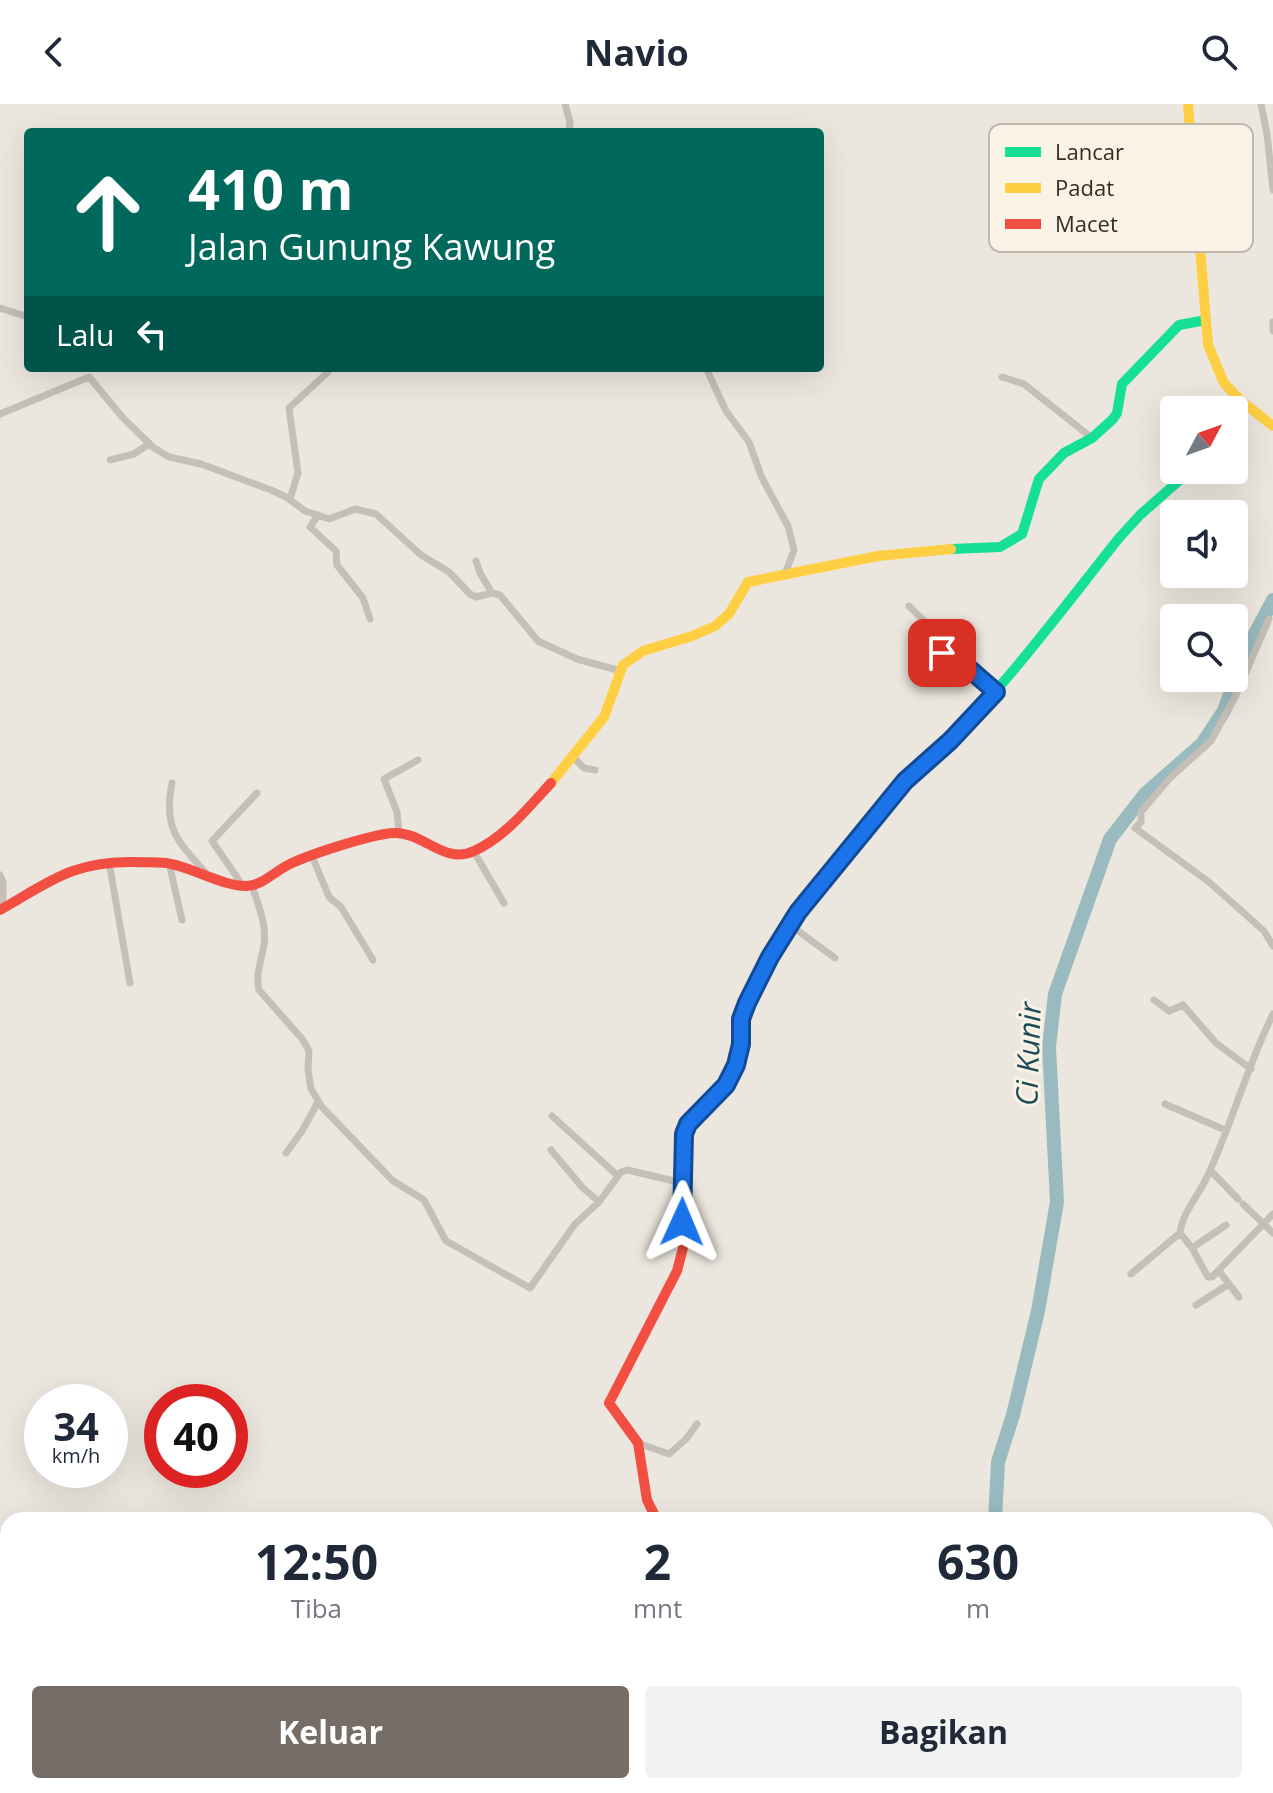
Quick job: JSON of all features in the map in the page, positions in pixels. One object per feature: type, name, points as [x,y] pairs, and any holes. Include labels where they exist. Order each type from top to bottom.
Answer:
[{"type":"street","points":[[565,104],[569,128]]},
{"type":"street","points":[[1188,104],[1190,124]]},
{"type":"street","points":[[1261,104],[1273,190]]},
{"type":"street","points":[[1200,252],[1208,345],[1217,376],[1236,396]]},
{"type":"street","points":[[0,308],[24,316]]},
{"type":"street","points":[[2,909],[59,876],[80,867],[109,862],[169,863],[248,886],[284,866],[399,832],[458,856],[474,852],[517,818],[573,757],[605,715],[627,661],[639,654],[695,637],[723,621],[730,615],[748,582],[921,550],[1000,547],[1022,534],[1039,479],[1064,453],[1092,438],[1113,419],[1122,384],[1179,325],[1206,320]]},
{"type":"street","points":[[1273,322],[1273,331]]},
{"type":"street","points":[[290,499],[298,473],[289,408],[328,372]]},
{"type":"street","points":[[708,372],[726,411],[749,442],[762,478],[791,534],[794,550],[785,574]]},
{"type":"street","points":[[0,414],[88,373],[124,419],[149,444],[169,457],[201,464],[290,499],[305,511],[329,519],[355,509],[376,514],[421,555],[449,572],[470,594],[476,597],[492,593],[502,597],[538,641],[577,659],[621,671]]},
{"type":"street","points":[[1002,377],[1024,384],[1092,438]]},
{"type":"street","points":[[1248,406],[1273,426]]},
{"type":"street","points":[[110,460],[134,454],[149,444]]},
{"type":"street","points":[[653,1512],[647,1500],[638,1443],[609,1403],[677,1271],[683,1248],[684,1134],[688,1124],[716,1098],[736,1065],[741,1044],[741,1019],[763,968],[790,925],[833,868],[905,781],[950,741],[996,692],[1119,538],[1175,484]]},
{"type":"street","points":[[318,515],[310,527],[337,552],[337,565],[363,598],[370,619]]},
{"type":"street","points":[[476,561],[492,593]]},
{"type":"street","points":[[909,606],[935,632],[944,655],[966,666],[996,692]]},
{"type":"street","points":[[1269,619],[1217,732],[1150,801],[1141,812],[1141,822],[1135,828],[1209,882],[1264,931],[1273,946]]},
{"type":"street","points":[[573,757],[587,770],[595,770]]},
{"type":"street","points":[[399,832],[397,812],[384,779],[418,760]]},
{"type":"street","points":[[172,783],[168,811],[172,829],[182,847],[205,872]]},
{"type":"street","points":[[257,793],[212,842],[248,886],[260,907],[265,941],[257,982],[259,990],[297,1030],[309,1051],[309,1079],[318,1102],[392,1180],[424,1200],[446,1241],[527,1288],[535,1284],[548,1260],[575,1224],[599,1202],[618,1176],[627,1170],[683,1183]]},
{"type":"street","points":[[474,852],[504,903]]},
{"type":"street","points":[[312,856],[329,897],[341,907],[373,960]]},
{"type":"street","points":[[109,862],[130,983]]},
{"type":"street","points":[[169,863],[182,920]]},
{"type":"street","points":[[0,875],[3,882],[2,909]]},
{"type":"street","points":[[790,925],[835,958]]},
{"type":"street","points":[[1154,1000],[1169,1011],[1183,1005],[1216,1043],[1251,1069]]},
{"type":"street","points":[[1131,1274],[1180,1233],[1182,1223],[1210,1170],[1273,1014]]},
{"type":"street","points":[[286,1153],[318,1102]]},
{"type":"street","points":[[1165,1104],[1225,1130]]},
{"type":"street","points":[[552,1116],[618,1176]]},
{"type":"street","points":[[551,1150],[599,1202]]},
{"type":"street","points":[[1210,1170],[1273,1233]]},
{"type":"street","points":[[1180,1233],[1208,1277],[1212,1277],[1273,1214]]},
{"type":"street","points":[[1192,1248],[1226,1225]]},
{"type":"street","points":[[1219,1271],[1239,1297]]},
{"type":"street","points":[[1196,1305],[1229,1284]]},
{"type":"street","points":[[638,1443],[669,1454],[697,1424]]},
{"type":"waterway","name":"Ci Kunir","points":[[995,1512],[998,1462],[1013,1415],[1038,1311],[1057,1202],[1049,1047],[1055,994],[1110,839],[1145,794],[1202,744],[1224,711],[1243,656],[1273,600]]},
{"type":"traffic: fast","points":[[951,549],[1000,547],[1022,534],[1039,479],[1064,453],[1092,438],[1113,419],[1122,384],[1179,325],[1206,320]]},
{"type":"traffic: fast","points":[[920,768],[1000,686],[1119,538],[1175,484]]},
{"type":"traffic: slow","points":[[1188,104],[1190,124]]},
{"type":"traffic: slow","points":[[1200,252],[1208,345],[1224,383],[1273,426]]},
{"type":"traffic: slow","points":[[551,783],[604,717],[623,665],[643,651],[715,626],[729,614],[748,582],[878,556],[951,549]]},
{"type":"traffic: slow","points":[[710,1101],[735,1068],[740,1052],[741,1018],[746,1003],[784,933],[834,866],[905,781],[920,768]]},
{"type":"traffic: jam","points":[[0,910],[63,875],[95,865],[167,863],[229,884],[247,886],[312,855],[384,834],[405,834],[443,851],[463,854],[485,845],[506,830],[551,783]]},
{"type":"traffic: jam","points":[[653,1512],[647,1500],[638,1443],[609,1403],[677,1271],[683,1248],[684,1134],[688,1124],[710,1101]]},
{"type":"route","points":[[682,1222],[684,1134],[688,1124],[726,1085],[736,1065],[741,1044],[741,1019],[770,957],[798,912],[905,781],[950,741],[996,692],[966,666],[948,659],[942,653]]}]
